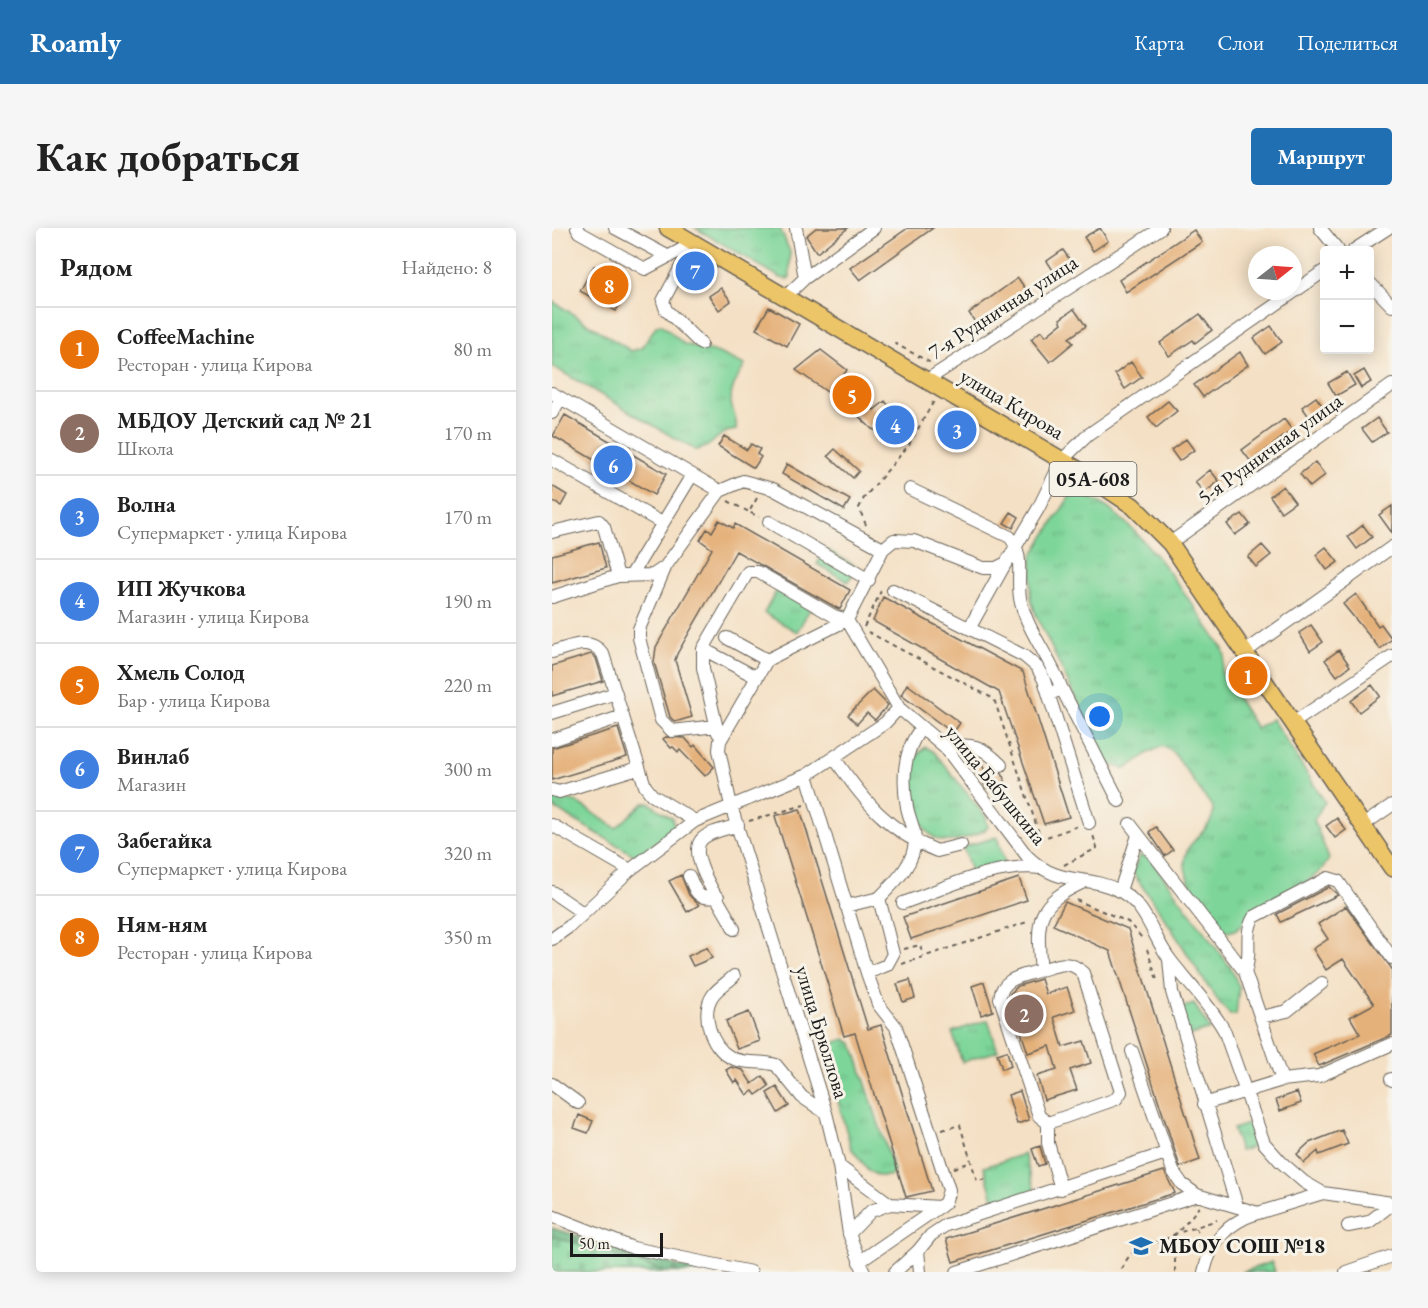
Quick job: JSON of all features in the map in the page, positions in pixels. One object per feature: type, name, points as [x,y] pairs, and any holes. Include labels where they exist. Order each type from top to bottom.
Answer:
[{"type":"main road","name":"улица Кирова","points":[[668,228],[1062,460],[1133,506],[1170,543],[1363,825],[1389,858]]},
{"type":"street","points":[[577,228],[579,232],[645,269],[694,243]]},
{"type":"street","points":[[615,228],[669,257]]},
{"type":"street","points":[[795,228],[805,278]]},
{"type":"street","points":[[784,297],[805,278],[874,228]]},
{"type":"street","name":"7-я Рудничная улица","points":[[933,384],[1161,228]]},
{"type":"street","points":[[1320,228],[1335,246]]},
{"type":"street","points":[[1360,246],[1388,228]]},
{"type":"street","points":[[694,243],[663,301],[666,310],[701,344]]},
{"type":"street","points":[[970,627],[1062,460],[1088,435],[1320,274]]},
{"type":"street","points":[[1374,287],[1392,306]]},
{"type":"street","name":"5-я Рудничная улица","points":[[1170,543],[1392,386]]},
{"type":"street","points":[[552,413],[556,396],[719,493]]},
{"type":"street","points":[[552,460],[662,523]]},
{"type":"street","points":[[632,574],[692,475]]},
{"type":"street","points":[[716,726],[672,731],[667,729],[661,720],[639,638],[639,629],[665,567],[719,493],[742,481],[764,485],[883,549]]},
{"type":"street","points":[[910,489],[1010,537],[1017,545],[1020,555],[1021,604],[1119,801]]},
{"type":"street","points":[[552,532],[599,521],[604,526],[618,576]]},
{"type":"street","points":[[769,522],[869,580]]},
{"type":"street","points":[[731,806],[718,750],[720,741],[756,677],[767,660],[847,620],[883,549],[894,540],[914,541],[983,568],[996,568],[1006,563]]},
{"type":"street","points":[[1246,654],[1392,547]]},
{"type":"street","points":[[552,597],[618,576],[653,575],[665,567]]},
{"type":"street","points":[[720,741],[703,668],[703,650],[748,573],[758,572],[834,616],[847,620]]},
{"type":"street","points":[[888,588],[970,627],[1024,656],[1037,668],[1049,696],[1089,823]]},
{"type":"street","name":"улица Бабушкина","points":[[847,620],[900,708],[945,747],[1021,848],[1044,871],[1120,891],[1143,909],[1169,959],[1214,1013],[1224,1030],[1264,1143],[1304,1182],[1323,1193]]},
{"type":"street","points":[[727,638],[767,660]]},
{"type":"street","points":[[552,652],[589,643],[597,646],[603,654],[645,786],[652,795],[695,821]]},
{"type":"street","points":[[703,650],[756,677]]},
{"type":"street","points":[[1293,723],[1392,656]]},
{"type":"street","points":[[1049,696],[1061,687]]},
{"type":"street","points":[[552,713],[616,693]]},
{"type":"street","points":[[552,939],[630,870],[695,821],[807,775],[835,759],[885,723],[900,708]]},
{"type":"street","points":[[552,740],[623,716]]},
{"type":"street","points":[[846,906],[879,898],[901,876],[909,861],[915,838],[904,787],[906,759],[912,740],[922,728]]},
{"type":"street","points":[[945,747],[975,745],[987,752],[1000,765]]},
{"type":"street","points":[[835,759],[882,819],[937,851],[961,845]]},
{"type":"street","points":[[552,790],[559,792],[638,768]]},
{"type":"street","points":[[807,775],[867,974],[878,1004],[896,1027],[943,1171],[949,1197],[940,1207],[862,1267]]},
{"type":"street","points":[[1363,825],[1392,805]]},
{"type":"street","name":"улица Брюллова","points":[[731,806],[826,1113],[839,1166],[849,1234],[862,1267]]},
{"type":"street","points":[[1130,824],[1245,972],[1282,1080]]},
{"type":"street","points":[[552,825],[630,870]]},
{"type":"street","points":[[734,929],[698,862],[698,847],[701,840],[710,834],[738,825]]},
{"type":"street","points":[[1120,891],[1138,835]]},
{"type":"street","points":[[903,903],[1001,870],[1022,866],[1044,871]]},
{"type":"street","points":[[688,876],[699,896],[704,899],[718,897]]},
{"type":"street","points":[[1245,972],[1251,958],[1249,925],[1254,917],[1328,878],[1338,881],[1392,958]]},
{"type":"street","points":[[1041,970],[1038,931],[1041,917],[1059,893],[1086,881]]},
{"type":"street","points":[[552,892],[583,913]]},
{"type":"street","points":[[867,974],[887,965],[893,954],[879,898]]},
{"type":"street","points":[[1169,959],[1172,992],[1204,1104],[1237,1206]]},
{"type":"street","points":[[1064,963],[1073,965],[1083,974],[1121,1092],[1116,1099],[1048,1123],[1039,1116],[1000,998],[1002,987],[1009,981],[1064,963]]},
{"type":"street","points":[[734,976],[712,996],[708,1008],[708,1022],[717,1046],[729,1057],[776,1065],[802,1097],[826,1113]]},
{"type":"street","points":[[1261,1017],[1287,1011],[1322,983]]},
{"type":"street","points":[[1204,1104],[1282,1080],[1319,1076],[1392,1044]]},
{"type":"street","points":[[1132,1051],[1176,1178],[1202,1196],[1258,1213]]},
{"type":"street","points":[[552,1084],[578,1103]]},
{"type":"street","points":[[1048,1123],[1048,1143],[1061,1189]]},
{"type":"street","points":[[895,1272],[918,1251],[931,1235],[946,1225],[1166,1153]]},
{"type":"street","points":[[839,1166],[890,1204]]},
{"type":"street","points":[[1204,1272],[1207,1258],[1220,1234],[1239,1219],[1323,1193],[1392,1203]]},
{"type":"street","points":[[957,1272],[1202,1196]]},
{"type":"street","points":[[1348,1226],[1369,1222],[1380,1216],[1392,1203]]},
{"type":"street","points":[[849,1234],[871,1211],[890,1204],[940,1207]]},
{"type":"street","points":[[552,1216],[633,1248],[752,1272]]},
{"type":"street","points":[[918,1251],[920,1272]]},
{"type":"street","points":[[1346,1272],[1392,1256]]},
{"type":"path","points":[[883,549],[861,517],[859,508],[922,425],[933,384]]},
{"type":"path","points":[[749,512],[764,485]]},
{"type":"path","points":[[719,493],[769,522]]},
{"type":"path","points":[[888,588],[862,629],[994,699],[1041,839],[1089,823]]},
{"type":"path","points":[[738,825],[799,804],[807,808]]},
{"type":"path","points":[[1044,871],[1097,848]]},
{"type":"path","points":[[1059,893],[1128,922],[1145,942],[1159,987]]},
{"type":"path","points":[[887,965],[894,966],[1041,917]]},
{"type":"path","points":[[902,941],[905,950],[920,945],[923,956]]},
{"type":"path","points":[[931,1134],[960,1125],[977,1181],[987,1179]]},
{"type":"path","points":[[943,1171],[971,1162]]},
{"type":"path","points":[[1122,1269],[1125,1260],[1136,1250],[1175,1234],[1202,1196]]},
{"type":"path","points":[[1174,1272],[1175,1234]]},
{"type":"green space","points":[[695,228],[780,228],[790,252],[790,277],[781,278]]},
{"type":"green space","points":[[552,301],[631,351],[642,348],[656,326],[661,324],[684,344],[716,352],[745,365],[735,383],[731,397],[736,430],[729,431],[706,447],[695,450],[552,366]]},
{"type":"green space","points":[[1080,494],[1100,503],[1121,518],[1160,560],[1223,649],[1225,656],[1221,672],[1256,728],[1272,719],[1325,802],[1314,820],[1329,859],[1323,868],[1306,882],[1255,909],[1234,930],[1228,932],[1203,906],[1189,881],[1186,869],[1185,857],[1189,847],[1208,825],[1213,808],[1173,752],[1163,746],[1126,769],[1107,764],[1036,615],[1031,599],[1032,556],[1070,496]]},
{"type":"green space","points":[[826,549],[857,567],[848,582],[817,564]]},
{"type":"green space","points":[[777,590],[810,609],[797,632],[764,613]]},
{"type":"green space","points":[[926,747],[934,752],[986,817],[988,827],[985,830],[954,841],[944,841],[933,836],[924,827],[913,798],[912,782],[913,767],[918,755]]},
{"type":"green space","points":[[552,799],[575,801],[616,828],[644,803],[649,803],[673,819],[674,830],[634,855],[552,807]]},
{"type":"green space","points":[[997,837],[1005,863],[972,874],[963,847]]},
{"type":"green space","points":[[1141,855],[1151,860],[1231,968],[1239,987],[1236,1015],[1230,1015],[1216,997],[1135,876],[1133,869]]},
{"type":"green space","points":[[1194,1004],[1210,1029],[1188,1036],[1180,1008]]},
{"type":"green space","points":[[988,1020],[998,1051],[962,1062],[952,1032]]},
{"type":"green space","points":[[845,1039],[853,1044],[894,1171],[891,1176],[878,1176],[869,1171],[851,1148],[827,1061],[833,1043]]},
{"type":"green space","points":[[1251,1123],[1259,1145],[1240,1151],[1233,1129]]},
{"type":"green space","points":[[1024,1154],[1035,1190],[994,1202],[984,1167]]},
{"type":"green space","points":[[552,1228],[699,1272],[552,1272]]},
{"type":"green space","points":[[552,1236],[666,1272],[552,1272]]},
{"type":"green space","points":[[1272,1262],[1275,1272],[1242,1272]]},
{"type":"building","points":[[816,228],[848,228],[817,253],[806,236]]},
{"type":"building","points":[[908,228],[933,228],[860,280],[850,268]]},
{"type":"building","points":[[1100,228],[1108,241],[1093,251],[1084,237]]},
{"type":"building","points":[[1194,230],[1202,242],[1126,292],[1119,280]]},
{"type":"building","points":[[1063,250],[1072,263],[1056,275],[1047,261]]},
{"type":"building","points":[[594,266],[629,287],[616,311],[580,291]]},
{"type":"building","points":[[693,266],[709,276],[702,287],[686,277]]},
{"type":"building","points":[[1018,278],[1027,291],[994,313],[998,318],[980,330],[969,313]]},
{"type":"building","points":[[721,288],[731,301],[719,310],[709,296]]},
{"type":"building","points":[[769,307],[799,324],[787,346],[756,329]]},
{"type":"building","points":[[1074,309],[1086,326],[1069,338],[1073,343],[1050,362],[1031,339],[1041,331],[1046,336],[1062,323],[1060,319]]},
{"type":"building","points":[[1200,314],[1212,330],[1195,343],[1193,340],[1169,356],[1160,343]]},
{"type":"building","points":[[1271,326],[1282,342],[1265,354],[1254,338]]},
{"type":"building","points":[[821,350],[847,370],[842,377],[874,410],[885,401],[905,426],[890,436],[872,429],[851,409],[847,412],[830,394],[796,370]]},
{"type":"building","points":[[1240,352],[1248,365],[1203,397],[1194,385]]},
{"type":"building","points":[[1131,362],[1142,377],[1125,389],[1115,374]]},
{"type":"building","points":[[1364,370],[1371,382],[1361,388],[1354,376]]},
{"type":"building","points":[[1347,372],[1355,385],[1336,396],[1328,383]]},
{"type":"building","points":[[1316,397],[1324,408],[1310,418],[1302,407]]},
{"type":"building","points":[[1168,401],[1177,411],[1156,428],[1148,417]]},
{"type":"building","points":[[565,415],[666,474],[654,495],[553,436]]},
{"type":"building","points":[[947,418],[972,426],[967,441],[942,433]]},
{"type":"building","points":[[1377,418],[1387,432],[1372,442],[1362,429]]},
{"type":"building","points":[[1284,419],[1292,430],[1251,462],[1242,450]]},
{"type":"building","points":[[724,436],[747,450],[751,444],[760,449],[757,454],[761,457],[754,468],[718,446]]},
{"type":"building","points":[[1186,439],[1194,450],[1179,461],[1171,450]]},
{"type":"building","points":[[835,449],[859,471],[853,478],[828,456]]},
{"type":"building","points":[[1315,462],[1325,475],[1310,487],[1300,474]]},
{"type":"building","points":[[787,464],[850,500],[844,510],[782,474]]},
{"type":"building","points":[[1210,470],[1219,481],[1204,493],[1195,482]]},
{"type":"building","points":[[552,486],[567,495],[561,506],[552,501]]},
{"type":"building","points":[[1283,486],[1295,502],[1281,512],[1270,496]]},
{"type":"building","points":[[1392,506],[1392,533],[1379,515]]},
{"type":"building","points":[[1011,512],[1019,517],[1013,528],[1004,523]]},
{"type":"building","points":[[1242,514],[1250,524],[1235,535],[1227,524]]},
{"type":"building","points":[[719,520],[733,528],[735,524],[850,590],[840,609],[837,608],[736,551],[677,654],[675,660],[692,717],[675,722],[670,717],[654,662],[656,647],[712,549],[700,540],[707,529],[712,532]]},
{"type":"building","points":[[1363,525],[1372,537],[1357,549],[1348,537]]},
{"type":"building","points":[[599,542],[606,568],[552,583],[552,555]]},
{"type":"building","points":[[1262,545],[1271,555],[1256,567],[1248,557]]},
{"type":"building","points":[[1326,547],[1338,562],[1327,570],[1316,555]]},
{"type":"building","points":[[1356,594],[1378,626],[1381,624],[1392,639],[1380,649],[1343,604]]},
{"type":"building","points":[[883,597],[1023,672],[1069,817],[1044,824],[999,692],[873,621]]},
{"type":"building","points":[[1311,625],[1323,642],[1310,651],[1299,633]]},
{"type":"building","points":[[1339,650],[1350,666],[1337,676],[1325,660]]},
{"type":"building","points":[[591,654],[596,658],[603,681],[552,696],[552,666]]},
{"type":"building","points":[[907,684],[960,723],[953,733],[901,695]]},
{"type":"building","points":[[1372,685],[1380,696],[1359,712],[1351,701]]},
{"type":"building","points":[[873,690],[888,705],[875,720],[867,713],[857,724],[848,715]]},
{"type":"building","points":[[618,728],[627,757],[552,780],[552,748]]},
{"type":"building","points":[[666,737],[685,738],[693,747],[695,745],[714,767],[705,776],[680,750],[678,752],[673,747],[671,748],[663,739]]},
{"type":"building","points":[[966,754],[980,758],[986,775],[979,778]]},
{"type":"building","points":[[997,772],[1002,773],[1007,786],[998,790],[996,786],[986,788],[981,778]]},
{"type":"building","points":[[800,809],[868,1029],[881,1025],[932,1191],[906,1197],[855,1033],[844,1036],[775,816]]},
{"type":"building","points":[[1337,818],[1346,830],[1335,838],[1326,826]]},
{"type":"building","points":[[1156,827],[1173,850],[1165,856],[1149,832]]},
{"type":"building","points":[[681,875],[689,895],[699,905],[687,912],[669,881]]},
{"type":"building","points":[[1019,878],[1027,900],[911,939],[903,917]]},
{"type":"building","points":[[1329,887],[1338,895],[1281,922],[1277,914]]},
{"type":"building","points":[[1065,902],[1128,929],[1200,1160],[1180,1167],[1110,951],[1053,925]]},
{"type":"building","points":[[1346,906],[1392,969],[1392,1035],[1319,1066],[1313,1054],[1360,1034],[1350,1017],[1374,1004],[1343,959],[1326,970],[1313,949],[1328,939],[1318,924]]},
{"type":"building","points":[[707,947],[712,958],[693,966],[688,956]]},
{"type":"building","points":[[1041,979],[1046,994],[1067,987],[1075,1010],[1054,1017],[1063,1047],[1084,1041],[1091,1063],[1070,1070],[1077,1090],[1044,1100],[1037,1076],[1057,1070],[1050,1046],[1028,1053],[1020,1029],[1042,1022],[1035,997],[1013,1003],[1010,994],[1018,986]]},
{"type":"building","points":[[910,980],[915,998],[903,1002],[897,984]]},
{"type":"building","points":[[984,982],[993,1011],[981,1015],[972,986]]},
{"type":"building","points":[[749,1012],[760,1041],[737,1049],[726,1021]]},
{"type":"building","points":[[1007,1051],[1011,1066],[1002,1069],[997,1054]]},
{"type":"building","points":[[731,1067],[743,1070],[752,1084],[763,1076],[769,1086],[756,1095],[753,1091],[747,1095],[737,1080],[734,1083],[726,1070]]},
{"type":"building","points":[[777,1087],[789,1106],[778,1113],[767,1093]]},
{"type":"building","points":[[1020,1091],[1029,1120],[1017,1124],[1008,1095]]},
{"type":"building","points":[[1297,1092],[1301,1103],[1280,1111],[1276,1100]]},
{"type":"building","points":[[579,1115],[593,1121],[588,1133],[574,1128]]},
{"type":"building","points":[[1342,1130],[1348,1144],[1319,1155],[1318,1151],[1304,1163],[1297,1154],[1309,1143]]},
{"type":"building","points":[[1040,1146],[1045,1164],[1038,1166],[1032,1149]]},
{"type":"building","points":[[1164,1171],[1175,1193],[953,1262],[946,1239]]},
{"type":"place","name":"Забегайка","points":[[695,271]]},
{"type":"place","name":"Ням-ням","points":[[609,285]]},
{"type":"place","name":"Хмель Солод","points":[[852,395]]},
{"type":"place","name":"ИП Жучкова","points":[[895,425]]},
{"type":"place","name":"Волна","points":[[957,430]]},
{"type":"place","name":"Винлаб","points":[[613,465]]},
{"type":"place","name":"CoffeeMachine","points":[[1248,676]]},
{"type":"place","name":"МБДОУ Детский сад № 21","points":[[1024,1014]]},
{"type":"place","name":"МБОУ СОШ №18","points":[[1141,1246]]}]
